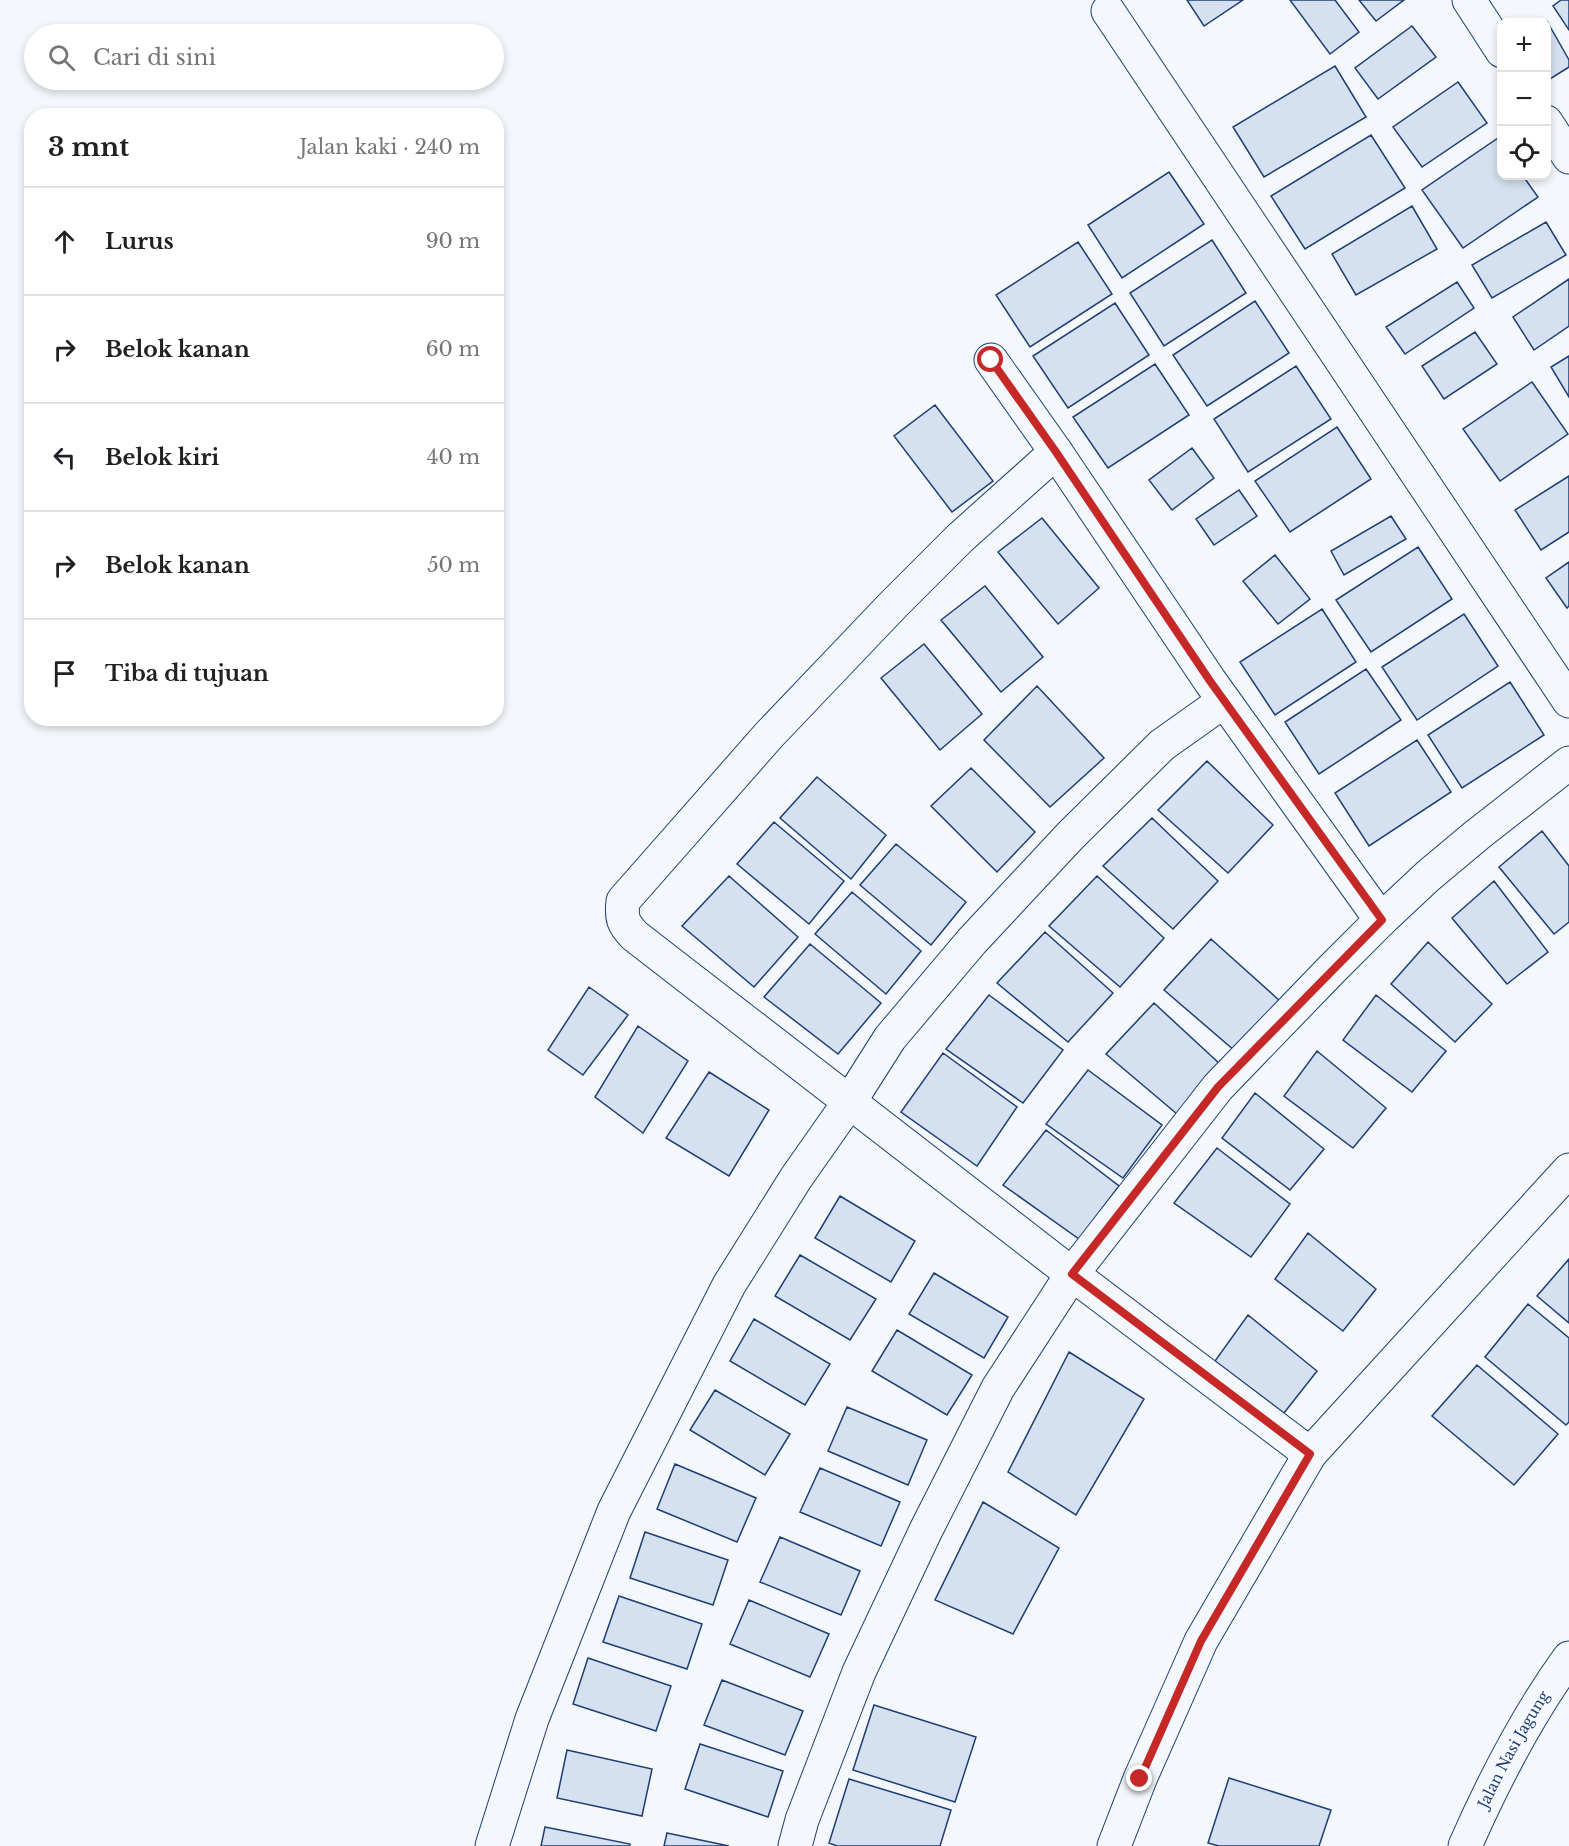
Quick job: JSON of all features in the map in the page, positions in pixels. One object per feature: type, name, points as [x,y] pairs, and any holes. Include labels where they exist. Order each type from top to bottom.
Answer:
[{"type":"street","points":[[1469,0],[1497,43]]},
{"type":"street","points":[[1108,11],[1569,701]]},
{"type":"street","points":[[1549,126],[1569,157]]},
{"type":"street","points":[[991,360],[1224,700],[1382,920]]},
{"type":"street","points":[[1056,452],[960,538],[769,735],[623,901],[621,916],[626,927],[635,936],[1072,1274],[1310,1454]]},
{"type":"street","points":[[492,1846],[532,1719],[614,1511],[729,1285],[796,1178],[850,1101],[890,1038],[979,933],[1071,835],[1162,745],[1224,700]]},
{"type":"street","points":[[795,1846],[802,1820],[859,1672],[926,1530],[998,1388],[1072,1274],[1218,1087],[1382,920],[1477,835],[1569,763]]},
{"type":"street","points":[[1114,1846],[1140,1779],[1201,1641],[1310,1454],[1569,1170]]},
{"type":"street","name":"Jalan Nasi Jagung","points":[[1465,1846],[1488,1796],[1542,1696],[1569,1658]]},
{"type":"building","points":[[1187,0],[1243,0],[1204,26]]},
{"type":"building","points":[[1290,0],[1335,0],[1359,32],[1330,54]]},
{"type":"building","points":[[1359,0],[1404,0],[1376,21]]},
{"type":"building","points":[[1561,0],[1569,0],[1569,30],[1553,6]]},
{"type":"building","points":[[1412,26],[1436,57],[1378,99],[1355,68]]},
{"type":"building","points":[[1551,28],[1569,60],[1569,67],[1551,78]]},
{"type":"building","points":[[1335,66],[1366,117],[1264,177],[1233,127]]},
{"type":"building","points":[[1458,82],[1487,123],[1422,167],[1393,127]]},
{"type":"building","points":[[1371,135],[1405,188],[1305,249],[1271,196]]},
{"type":"building","points":[[1497,139],[1497,180],[1526,180],[1538,197],[1463,248],[1422,190]]},
{"type":"building","points":[[1169,172],[1204,224],[1122,278],[1088,225]]},
{"type":"building","points":[[1412,206],[1437,249],[1356,295],[1332,254]]},
{"type":"building","points":[[1546,222],[1566,255],[1492,298],[1472,265]]},
{"type":"building","points":[[1212,240],[1246,293],[1164,346],[1130,293]]},
{"type":"building","points":[[1078,242],[1112,294],[1030,347],[996,295]]},
{"type":"building","points":[[1569,279],[1569,326],[1534,350],[1513,317]]},
{"type":"building","points":[[1457,282],[1474,308],[1405,354],[1386,327]]},
{"type":"building","points":[[1255,301],[1289,353],[1207,406],[1173,355]]},
{"type":"building","points":[[1115,303],[1149,355],[1068,408],[1033,356]]},
{"type":"building","points":[[1475,332],[1497,364],[1444,399],[1422,366]]},
{"type":"building","points":[[1569,356],[1569,397],[1551,367]]},
{"type":"building","points":[[1155,364],[1189,415],[1108,468],[1073,417]]},
{"type":"building","points":[[1296,366],[1331,419],[1248,472],[1214,419]]},
{"type":"building","points":[[1532,382],[1568,434],[1500,481],[1463,429]]},
{"type":"building","points":[[935,405],[993,481],[952,512],[894,436]]},
{"type":"building","points":[[1337,427],[1371,479],[1290,532],[1255,481]]},
{"type":"building","points":[[1192,448],[1214,478],[1172,510],[1149,480]]},
{"type":"building","points":[[1569,476],[1569,532],[1541,550],[1515,510]]},
{"type":"building","points":[[1239,490],[1257,516],[1214,545],[1196,519]]},
{"type":"building","points":[[1391,516],[1406,539],[1344,575],[1331,551]]},
{"type":"building","points":[[1042,518],[1099,588],[1058,624],[998,552]]},
{"type":"building","points":[[1418,547],[1452,599],[1371,652],[1336,600]]},
{"type":"building","points":[[1275,555],[1310,599],[1278,624],[1243,581]]},
{"type":"building","points":[[1569,562],[1569,606],[1567,608],[1546,578]]},
{"type":"building","points":[[985,586],[1043,657],[1001,692],[941,620]]},
{"type":"building","points":[[1322,609],[1356,662],[1275,715],[1240,662]]},
{"type":"building","points":[[1464,614],[1498,666],[1417,720],[1382,667]]},
{"type":"building","points":[[924,644],[982,714],[940,750],[881,678]]},
{"type":"building","points":[[1366,669],[1401,720],[1319,774],[1285,722]]},
{"type":"building","points":[[1510,682],[1544,735],[1462,788],[1428,735]]},
{"type":"building","points":[[1037,686],[1104,758],[1050,807],[984,740]]},
{"type":"building","points":[[1417,740],[1451,792],[1369,846],[1335,793]]},
{"type":"building","points":[[1207,761],[1273,825],[1228,873],[1158,810]]},
{"type":"building","points":[[971,768],[1035,832],[997,872],[931,806]]},
{"type":"building","points":[[817,777],[886,835],[851,879],[780,818]]},
{"type":"building","points":[[1152,818],[1218,881],[1173,929],[1103,866]]},
{"type":"building","points":[[774,822],[844,881],[809,924],[737,864]]},
{"type":"building","points":[[1542,831],[1569,866],[1569,922],[1554,934],[1499,867]]},
{"type":"building","points":[[896,844],[966,902],[931,945],[860,885]]},
{"type":"building","points":[[729,876],[798,937],[754,987],[682,926]]},
{"type":"building","points":[[1097,876],[1164,938],[1120,987],[1049,926]]},
{"type":"building","points":[[1494,881],[1548,952],[1507,984],[1452,918]]},
{"type":"building","points":[[852,892],[921,951],[886,994],[815,934]]},
{"type":"building","points":[[1045,932],[1113,993],[1068,1042],[997,983]]},
{"type":"building","points":[[1211,939],[1280,1001],[1235,1051],[1164,990]]},
{"type":"building","points":[[1428,942],[1492,1004],[1455,1042],[1391,984]]},
{"type":"building","points":[[810,944],[881,1003],[838,1054],[764,997]]},
{"type":"building","points":[[589,987],[628,1015],[583,1075],[548,1050]]},
{"type":"building","points":[[989,995],[1063,1050],[1023,1103],[946,1049]]},
{"type":"building","points":[[1376,995],[1446,1051],[1412,1092],[1343,1040]]},
{"type":"building","points":[[1154,1003],[1221,1065],[1177,1114],[1106,1054]]},
{"type":"building","points":[[638,1026],[688,1061],[643,1133],[595,1097]]},
{"type":"building","points":[[1317,1051],[1386,1108],[1353,1148],[1284,1096]]},
{"type":"building","points":[[943,1053],[1017,1107],[977,1166],[901,1112]]},
{"type":"building","points":[[1088,1070],[1162,1125],[1123,1178],[1046,1124]]},
{"type":"building","points":[[709,1072],[769,1110],[729,1176],[666,1138]]},
{"type":"building","points":[[1255,1093],[1324,1149],[1290,1190],[1222,1138]]},
{"type":"building","points":[[1046,1130],[1119,1186],[1079,1239],[1003,1185]]},
{"type":"building","points":[[1217,1148],[1290,1204],[1251,1257],[1174,1203]]},
{"type":"building","points":[[840,1196],[915,1241],[891,1282],[815,1238]]},
{"type":"building","points":[[1308,1233],[1376,1289],[1343,1331],[1275,1279]]},
{"type":"building","points":[[800,1255],[876,1299],[850,1340],[775,1296]]},
{"type":"building","points":[[1569,1259],[1569,1323],[1537,1296]]},
{"type":"building","points":[[934,1273],[1008,1317],[984,1358],[909,1314]]},
{"type":"building","points":[[1528,1304],[1569,1338],[1569,1422],[1566,1425],[1485,1357]]},
{"type":"building","points":[[1248,1315],[1317,1371],[1284,1413],[1215,1361]]},
{"type":"building","points":[[754,1319],[830,1364],[805,1405],[730,1361]]},
{"type":"building","points":[[897,1330],[972,1375],[947,1415],[872,1371]]},
{"type":"building","points":[[1069,1352],[1144,1399],[1076,1515],[1008,1472]]},
{"type":"building","points":[[1477,1365],[1558,1434],[1514,1485],[1432,1416]]},
{"type":"building","points":[[715,1390],[790,1434],[765,1475],[690,1430]]},
{"type":"building","points":[[847,1407],[927,1440],[908,1485],[828,1451]]},
{"type":"building","points":[[675,1464],[756,1498],[737,1542],[657,1509]]},
{"type":"building","points":[[820,1468],[900,1502],[881,1546],[800,1512]]},
{"type":"building","points":[[983,1502],[1059,1548],[1013,1634],[935,1600]]},
{"type":"building","points":[[645,1532],[728,1560],[713,1605],[630,1578]]},
{"type":"building","points":[[780,1537],[860,1571],[841,1615],[760,1582]]},
{"type":"building","points":[[619,1596],[702,1624],[687,1669],[603,1642]]},
{"type":"building","points":[[749,1600],[829,1634],[810,1677],[730,1644]]},
{"type":"building","points":[[588,1658],[671,1686],[656,1731],[573,1704]]},
{"type":"building","points":[[722,1680],[803,1711],[785,1755],[704,1725]]},
{"type":"building","points":[[874,1705],[976,1737],[955,1802],[853,1770]]},
{"type":"building","points":[[700,1744],[783,1771],[768,1817],[685,1789]]},
{"type":"building","points":[[567,1750],[652,1769],[642,1816],[557,1798]]},
{"type":"building","points":[[1229,1778],[1331,1810],[1319,1846],[1219,1846],[1208,1843]]},
{"type":"building","points":[[849,1779],[951,1810],[940,1846],[837,1846],[829,1843]]},
{"type":"building","points":[[545,1827],[630,1844],[630,1846],[541,1846]]},
{"type":"building","points":[[667,1833],[729,1846],[664,1846]]},
{"type":"route","points":[[991,360],[1056,452],[1210,681],[1382,920],[1218,1087],[1072,1274],[1310,1454],[1201,1641],[1140,1779]]}]
